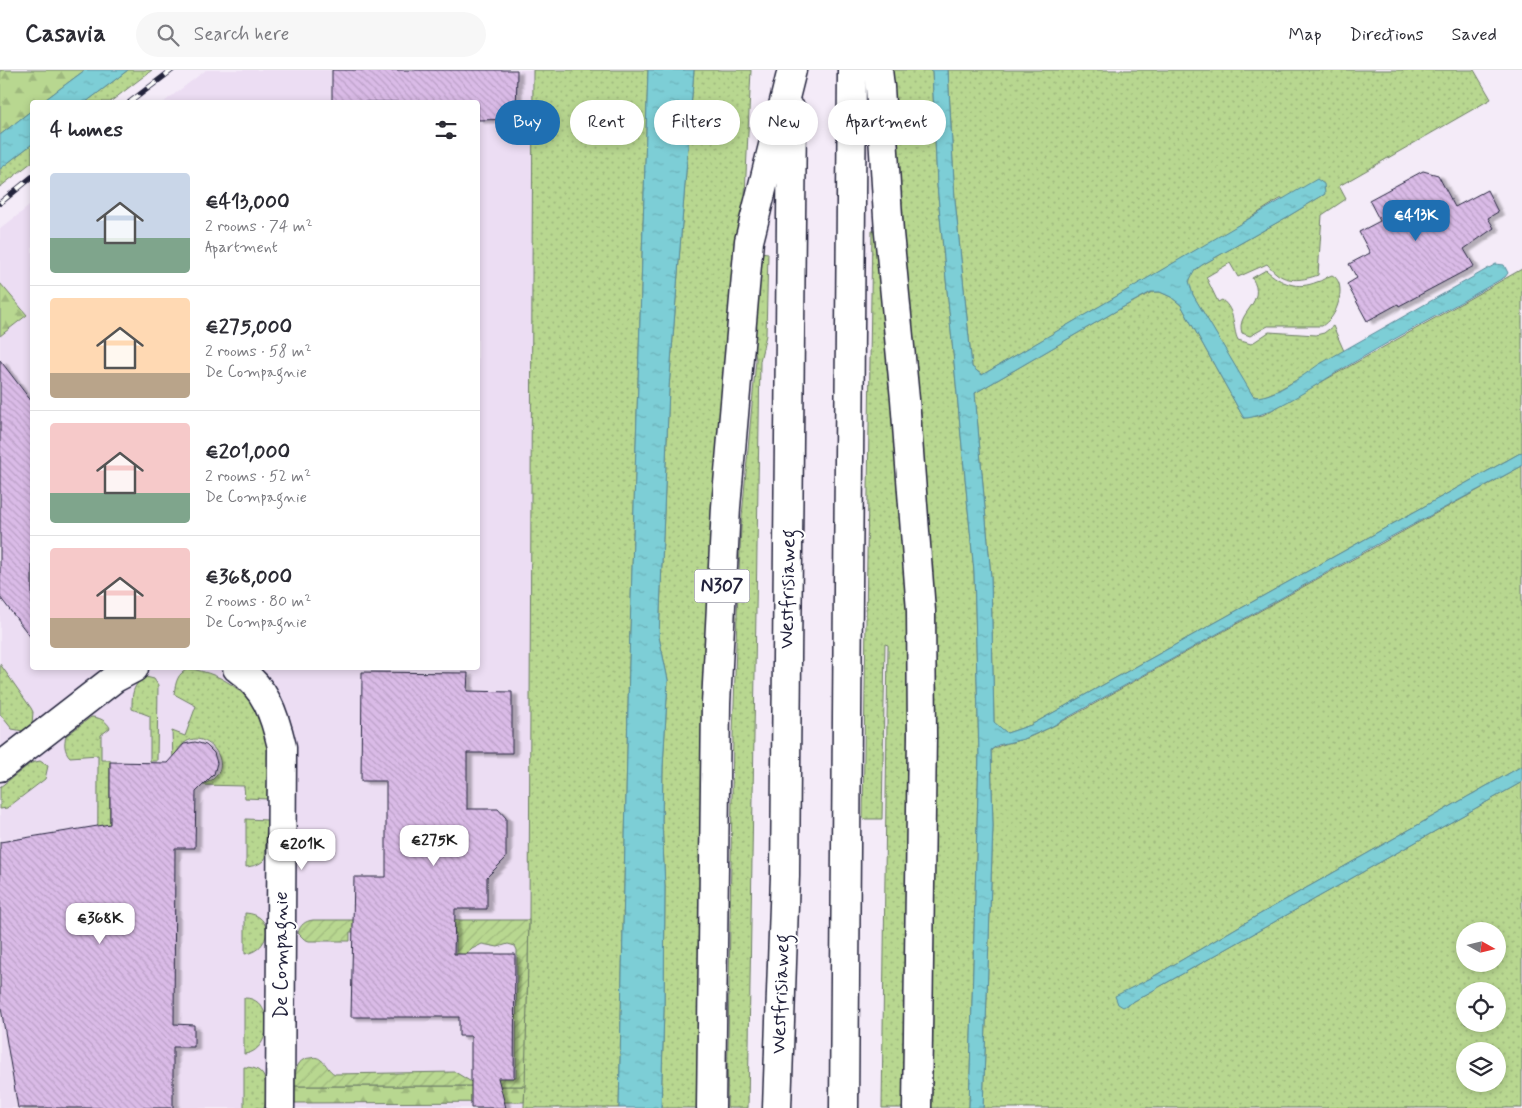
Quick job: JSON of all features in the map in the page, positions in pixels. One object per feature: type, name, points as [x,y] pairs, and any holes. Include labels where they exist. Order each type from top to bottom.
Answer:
[{"type":"main road","name":"N307","points":[[711,1108],[716,704],[726,507],[749,241],[792,70]]},
{"type":"main road","name":"Westfrisiaweg","points":[[778,1108],[785,876],[792,70]]},
{"type":"main road","points":[[844,1108],[852,70]]},
{"type":"main road","points":[[878,70],[889,233],[914,499],[921,611],[922,736],[917,1108]]},
{"type":"main road","points":[[0,768],[115,678],[130,670]]},
{"type":"main road","name":"De Compagnie","points":[[240,670],[251,678],[266,698],[275,719],[282,747],[280,1108]]},
{"type":"shaded area","points":[[206,70],[533,70],[533,100],[495,100],[495,145],[533,145],[529,920],[524,1108],[0,1108],[0,336],[27,315],[0,283],[0,229],[30,206],[30,670],[480,670],[480,100],[167,100]]},
{"type":"green space","points":[[0,70],[85,70],[45,100],[30,100],[30,112],[0,135]]},
{"type":"green space","points":[[128,70],[152,70],[113,100],[89,100]]},
{"type":"green space","points":[[533,70],[648,70],[629,663],[619,1108],[524,1108],[529,920],[533,145],[560,145],[560,100],[533,100]]},
{"type":"green space","points":[[694,70],[751,70],[701,1108],[661,1108],[665,887],[662,821],[668,680],[659,637],[669,388],[688,145],[740,145],[740,100],[692,100]]},
{"type":"green space","points":[[892,70],[932,70],[933,100],[893,100]]},
{"type":"green space","points":[[948,70],[1474,70],[1491,99],[1339,186],[1346,199],[1322,215],[1318,275],[1302,279],[1286,278],[1276,273],[1267,264],[1238,277],[1230,263],[1206,277],[1218,302],[1222,300],[1230,309],[1238,340],[1251,344],[1269,332],[1316,335],[1324,333],[1333,326],[1344,351],[1286,386],[1264,396],[1257,397],[1248,389],[1193,295],[1190,278],[1202,265],[1325,194],[1280,199],[1229,231],[982,375],[972,367],[955,200]]},
{"type":"green space","points":[[894,145],[935,145],[937,185],[974,572],[979,754],[969,1108],[924,1108]]},
{"type":"green space","points":[[30,146],[30,164],[0,187],[0,169]]},
{"type":"green space","points":[[872,231],[882,231],[911,603],[906,1108],[882,1108],[888,645],[885,644],[882,819],[863,819]]},
{"type":"green space","points":[[760,252],[768,253],[766,335],[760,361],[748,1108],[727,1108],[733,734],[737,615],[741,528],[756,360],[752,329]]},
{"type":"green space","points":[[1522,269],[1522,452],[1031,725],[1007,733],[994,723],[991,577],[975,393],[1116,311],[1152,292],[1160,292],[1171,297],[1181,305],[1244,418],[1263,415]]},
{"type":"green space","points":[[1266,270],[1284,282],[1296,285],[1321,281],[1332,275],[1339,283],[1340,289],[1339,302],[1334,314],[1322,326],[1268,326],[1250,336],[1242,333],[1243,319],[1256,294],[1256,287],[1252,278]]},
{"type":"green space","points":[[0,283],[27,315],[0,336]]},
{"type":"green space","points":[[1522,466],[1522,766],[1115,997],[1129,1004],[1522,782],[1522,1108],[983,1108],[993,826],[991,750],[1029,737],[1071,717]]},
{"type":"green space","points":[[0,664],[33,712],[32,724],[23,731],[12,729],[0,714]]},
{"type":"green space","points":[[185,671],[202,671],[227,682],[238,689],[255,709],[261,721],[267,742],[267,799],[245,798],[244,786],[201,785],[215,777],[220,767],[219,756],[213,747],[203,740],[192,739],[181,746],[173,761],[172,731],[185,736],[196,706],[174,694],[176,682]]},
{"type":"green space","points":[[146,677],[154,679],[158,685],[157,761],[150,761],[150,716],[132,709],[135,687]]},
{"type":"green space","points":[[91,717],[102,720],[110,728],[101,735],[101,760],[110,760],[108,1108],[97,1108],[98,755],[70,757],[65,744],[66,736]]},
{"type":"green space","points":[[40,761],[48,766],[45,779],[7,808],[0,809],[0,787],[31,763]]},
{"type":"green space","points":[[246,819],[267,820],[265,859],[259,864],[246,867]]},
{"type":"green space","points":[[245,913],[255,915],[261,919],[265,925],[266,932],[265,940],[261,946],[245,954]]},
{"type":"green space","points":[[313,920],[529,920],[525,1086],[295,1086],[296,1072],[299,1064],[305,1059],[314,1057],[325,1063],[335,1074],[455,1072],[473,1083],[488,1077],[516,1077],[517,950],[515,946],[508,944],[498,947],[482,944],[472,949],[464,957],[456,957],[456,933],[350,932],[350,941],[309,941],[298,933],[303,924]]},
{"type":"green space","points":[[244,998],[254,1000],[261,1006],[265,1015],[266,1025],[265,1035],[261,1044],[254,1051],[244,1054]]},
{"type":"green space","points":[[244,1067],[253,1068],[263,1075],[266,1087],[265,1108],[244,1108]]},
{"type":"green space","points":[[295,1086],[525,1086],[524,1102],[295,1103]]},
{"type":"water","points":[[85,70],[128,70],[89,100],[45,100]]},
{"type":"water","points":[[648,70],[694,70],[692,100],[654,100],[654,145],[688,145],[669,388],[659,637],[668,680],[662,821],[665,887],[661,1108],[619,1108],[629,663]]},
{"type":"water","points":[[932,70],[948,70],[955,200],[972,367],[982,375],[1317,179],[1324,184],[1325,194],[1202,265],[1195,270],[1189,281],[1193,295],[1253,396],[1260,397],[1277,391],[1318,365],[1496,264],[1504,265],[1508,273],[1505,277],[1278,407],[1253,417],[1244,418],[1242,415],[1181,305],[1171,297],[1160,292],[1151,292],[1116,311],[975,393],[991,577],[994,722],[1007,733],[1031,725],[1522,452],[1522,466],[1383,541],[1049,728],[1024,739],[998,745],[991,750],[993,826],[983,1108],[969,1108],[979,754],[974,572],[937,185],[935,145],[946,145],[946,100],[933,100]]},
{"type":"water","points":[[30,112],[30,146],[0,169],[0,135]]},
{"type":"water","points":[[1522,766],[1522,782],[1129,1004],[1123,1007],[1118,1004],[1115,996],[1151,978]]},
{"type":"building","points":[[332,70],[517,70],[516,100],[495,100],[495,120],[480,120],[480,100],[332,100]]},
{"type":"building","points":[[1423,171],[1438,175],[1455,207],[1487,190],[1498,212],[1488,218],[1494,228],[1464,249],[1474,266],[1367,321],[1347,284],[1357,278],[1349,264],[1370,253],[1359,232],[1380,221],[1369,200]]},
{"type":"building","points":[[0,360],[30,399],[30,636],[0,597]]},
{"type":"building","points":[[362,672],[468,673],[467,691],[512,692],[512,753],[467,753],[467,809],[498,809],[506,818],[506,858],[487,877],[487,909],[455,909],[454,954],[515,954],[514,1078],[498,1078],[506,1108],[471,1108],[471,1036],[459,1036],[459,1017],[351,1017],[354,877],[386,877],[386,781],[361,781]]},
{"type":"building","points":[[195,742],[206,745],[214,753],[217,763],[214,774],[196,792],[195,848],[175,848],[174,1024],[194,1025],[194,1047],[173,1047],[173,1108],[18,1108],[0,1002],[0,842],[110,824],[110,762],[167,763],[184,744]]},
{"type":"railway","points":[[133,100],[172,70]]},
{"type":"railway","points":[[0,203],[30,179]]}]
